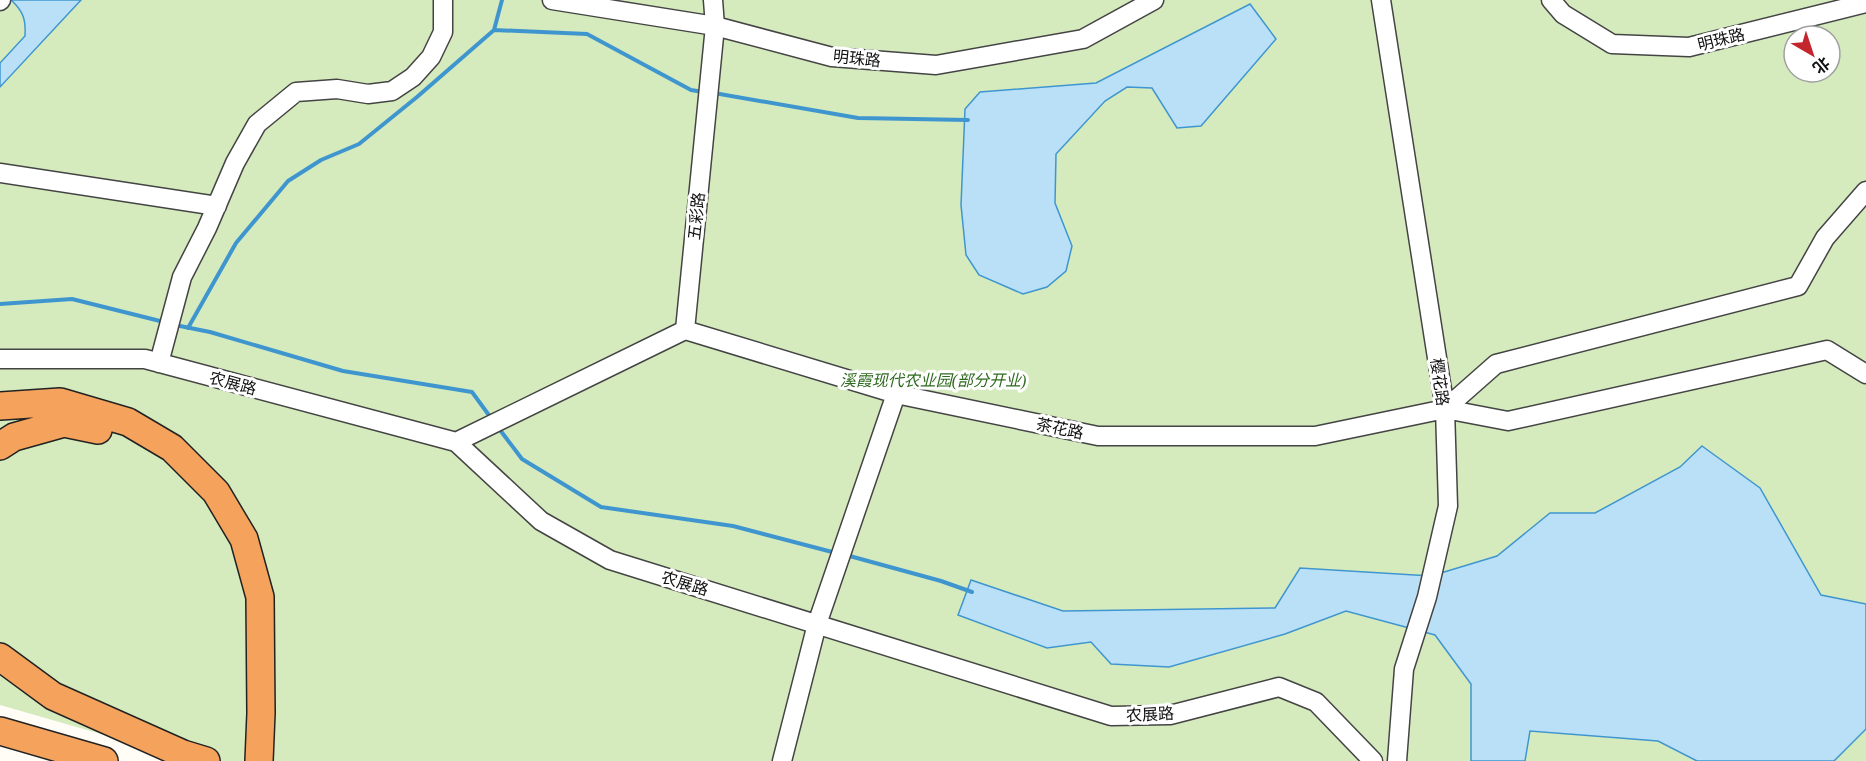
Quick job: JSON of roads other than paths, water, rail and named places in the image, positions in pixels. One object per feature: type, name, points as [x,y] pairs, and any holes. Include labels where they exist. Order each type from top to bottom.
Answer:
[{"type":"highway","points":[[0,406],[60,402],[128,422],[172,448],[216,492],[244,539],[260,597],[254,713],[244,761]]},
{"type":"highway","points":[[0,446],[14,437],[64,423],[122,436],[163,460],[205,501],[231,545],[246,599],[259,761]]},
{"type":"highway","points":[[0,657],[52,696],[183,754],[206,761]]},
{"type":"highway","points":[[0,731],[104,761]]},
{"type":"street","points":[[159,363],[182,277],[235,164],[257,124],[296,92],[337,89],[368,93],[392,91],[413,77],[431,57],[443,32],[442,0]]},
{"type":"street","name":"明珠路","points":[[552,0],[715,26],[832,57],[936,65],[1083,39],[1154,0]]},
{"type":"street","name":"五彩路","points":[[685,330],[715,26],[713,0]]},
{"type":"street","name":"樱花路","points":[[1381,0],[1444,409],[1448,506],[1427,597],[1404,669],[1397,761]]},
{"type":"street","name":"明珠路","points":[[1551,0],[1563,14],[1612,44],[1689,47],[1866,3]]},
{"type":"street","points":[[0,173],[216,206]]},
{"type":"street","points":[[1444,409],[1496,364],[1798,286],[1825,238],[1866,191]]},
{"type":"street","points":[[456,442],[685,330]]},
{"type":"street","name":"茶花路","points":[[685,330],[896,394],[1098,436],[1315,436],[1444,409]]},
{"type":"street","points":[[1444,409],[1508,421],[1827,350],[1866,374]]},
{"type":"street","name":"农展路","points":[[0,359],[145,359],[456,442],[541,521],[610,560],[1111,716],[1170,715],[1279,687],[1316,702],[1373,761]]},
{"type":"street","points":[[782,760],[817,624],[896,394]]},
{"type":"water","points":[[11,0],[81,0],[0,87],[0,63],[25,36],[23,16]]},
{"type":"water","points":[[1250,4],[1276,39],[1201,126],[1177,128],[1152,88],[1127,87],[1105,101],[1056,154],[1055,203],[1072,246],[1066,271],[1047,287],[1023,294],[979,275],[966,255],[961,205],[965,109],[980,92],[1096,83]]},
{"type":"water","points":[[1702,446],[1760,488],[1821,595],[1866,604],[1866,729],[1834,761],[1697,761],[1658,741],[1530,731],[1525,761],[1471,761],[1471,684],[1435,635],[1346,611],[1285,634],[1169,667],[1111,664],[1091,642],[1047,648],[958,615],[971,580],[1063,611],[1275,608],[1300,568],[1431,576],[1497,556],[1550,513],[1595,513],[1680,467]]},
{"type":"waterway","points":[[188,328],[236,243],[288,181],[321,160],[359,144],[417,97],[494,30],[502,0]]},
{"type":"waterway","points":[[494,30],[587,34],[691,90],[703,92]]},
{"type":"waterway","points":[[714,93],[858,118],[968,120]]},
{"type":"waterway","points":[[0,304],[72,299],[164,322]]},
{"type":"waterway","points":[[175,325],[210,332],[343,371],[472,392],[491,418]]},
{"type":"waterway","points":[[497,426],[522,459],[601,507],[733,526],[836,553]]},
{"type":"waterway","points":[[846,555],[941,581],[972,592]]},
{"type":"park label","name":"溪霞现代农业园(部分开业)","points":[[933,380]]}]
